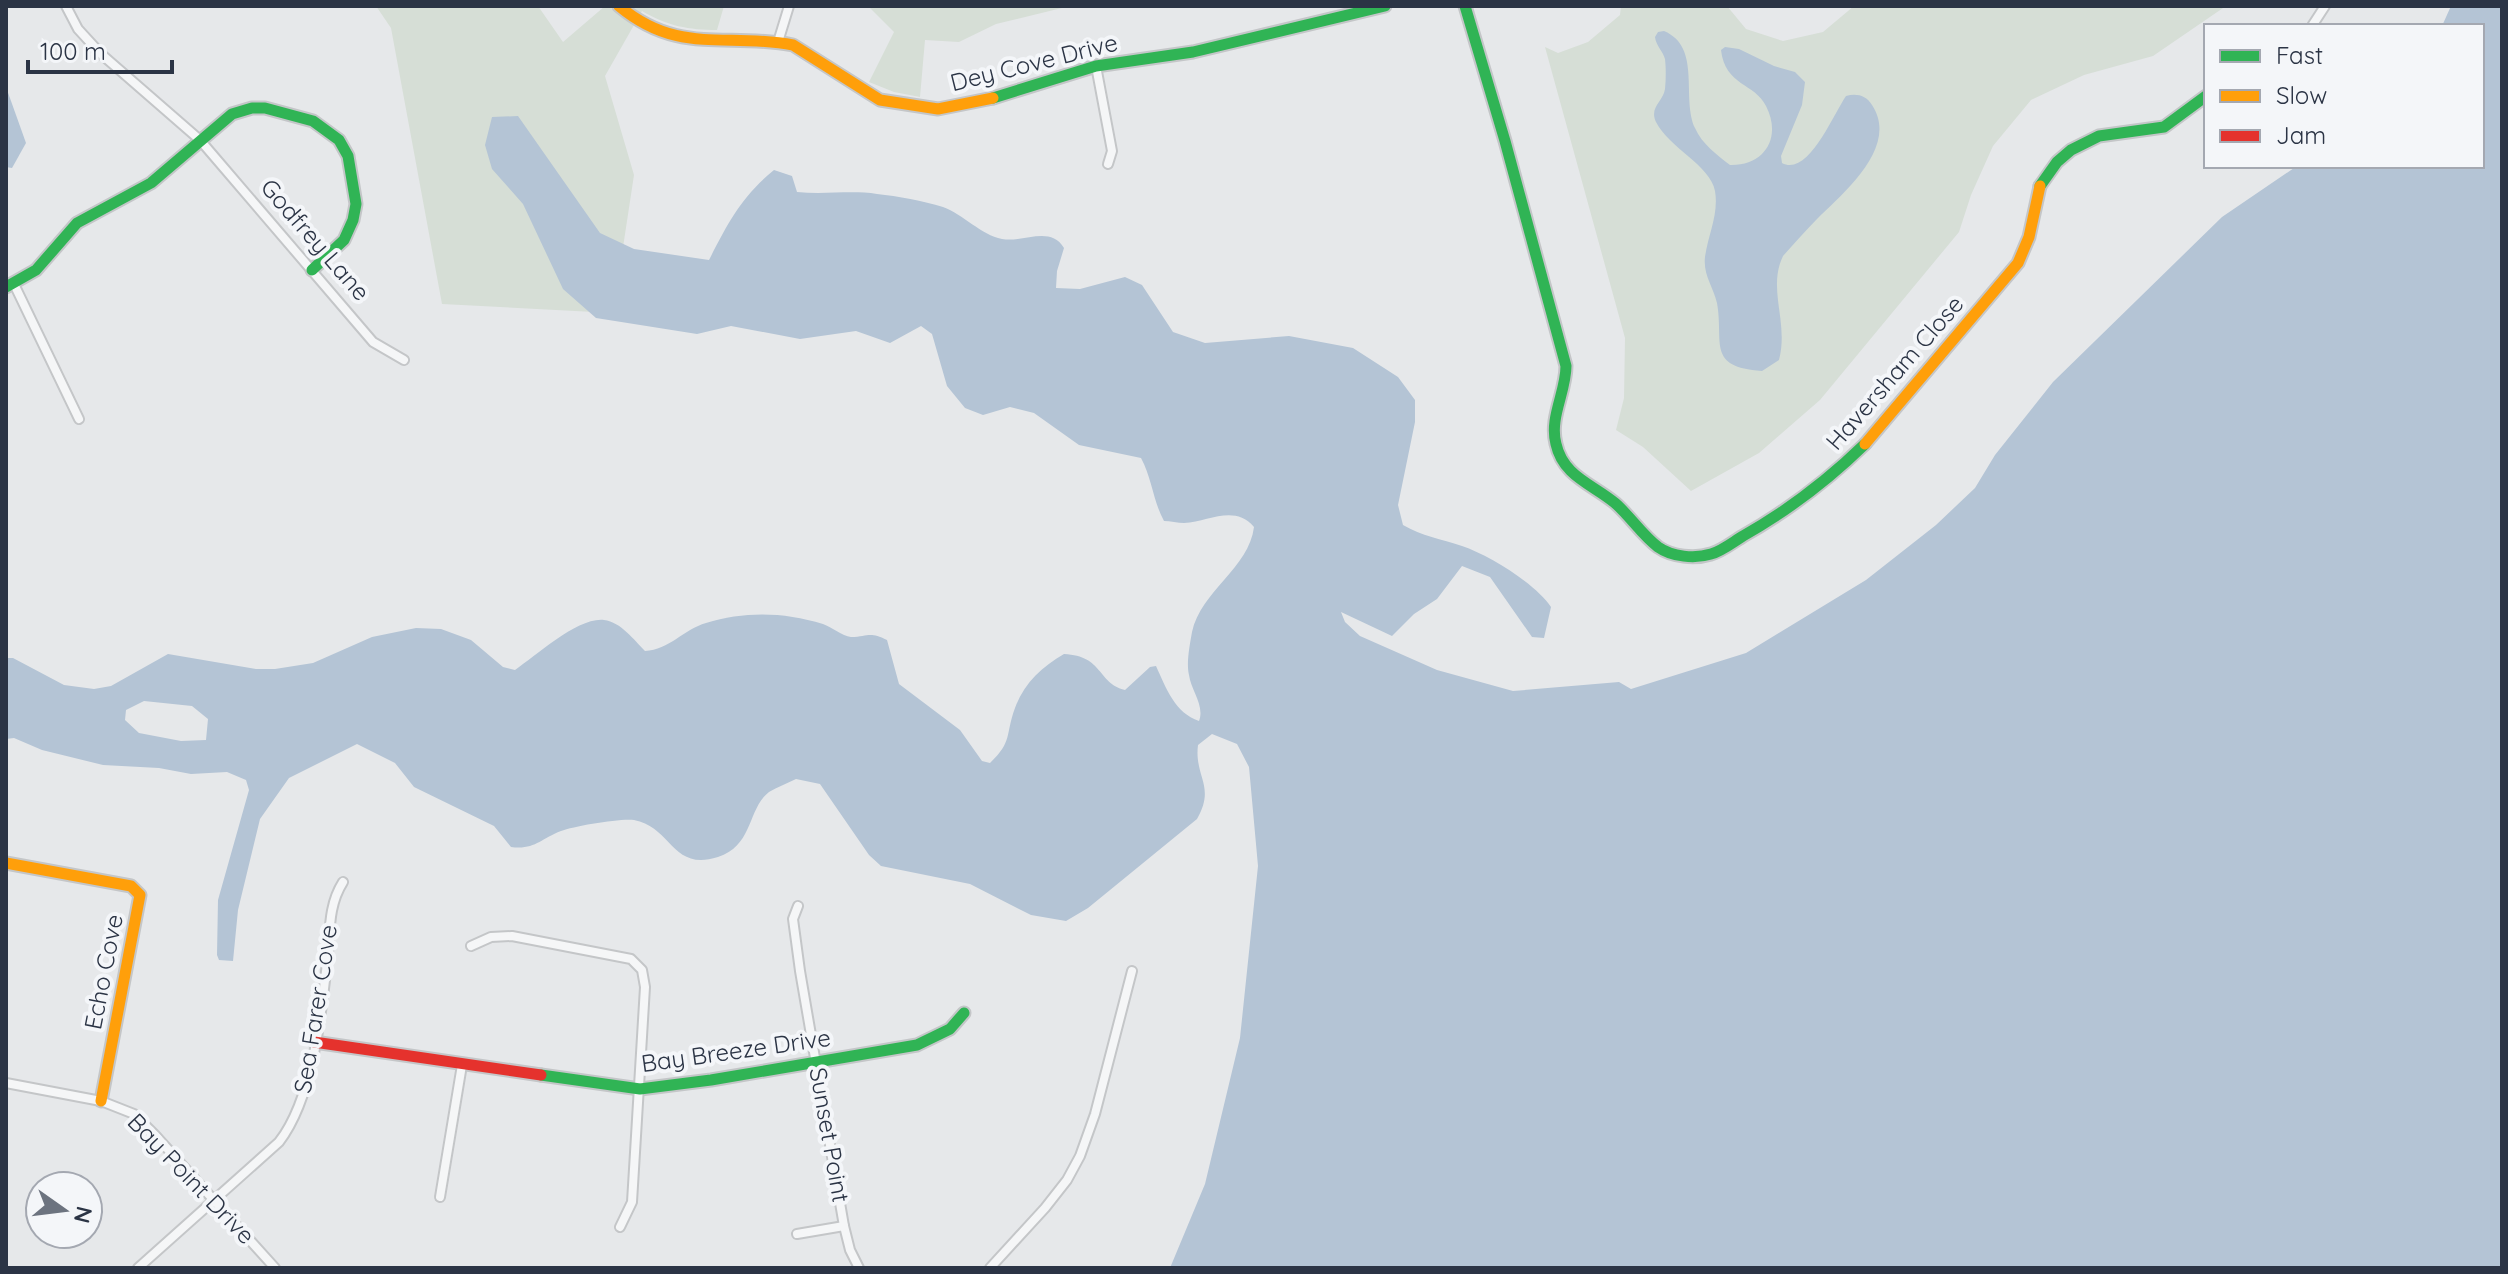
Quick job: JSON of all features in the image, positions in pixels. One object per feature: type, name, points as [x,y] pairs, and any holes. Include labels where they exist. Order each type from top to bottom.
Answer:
[{"type":"street","name":"Godfrey Lane","points":[[66,6],[78,29],[100,53],[200,140],[373,342],[404,360]]},
{"type":"street","name":"Dey Cove Drive","points":[[619,6],[650,29],[678,38],[793,45],[880,100],[938,109],[1006,96],[1096,66],[1193,52],[1385,6]]},
{"type":"street","points":[[778,42],[789,6]]},
{"type":"street","name":"Haversham Close","points":[[1465,6],[1566,366],[1564,392],[1554,424],[1560,458],[1574,476],[1629,516],[1650,541],[1670,554],[1690,558],[1712,554],[1781,515],[1832,477],[1870,441],[2018,263],[2029,237],[2040,185],[2057,162],[2071,150],[2099,136],[2164,127],[2204,97]]},
{"type":"street","points":[[2313,24],[2325,6]]},
{"type":"street","points":[[1096,66],[1112,151],[1108,164]]},
{"type":"street","points":[[79,419],[10,286],[36,270],[77,223],[151,183],[232,114],[265,108],[313,121],[339,140],[348,156],[356,204],[353,220],[344,240],[312,270]]},
{"type":"street","name":"Echo Cove","points":[[6,863],[142,887],[101,1101]]},
{"type":"street","name":"Sea Farer Cove","points":[[138,1268],[279,1142],[290,1127],[302,1100],[322,996],[332,907],[343,882]]},
{"type":"street","name":"Sunset Point","points":[[798,906],[793,919],[816,1062],[844,1226],[850,1250],[859,1268]]},
{"type":"street","points":[[471,946],[491,937],[512,936],[631,959],[644,976],[632,1202],[620,1227]]},
{"type":"street","points":[[990,1268],[1045,1208],[1067,1180],[1080,1156],[1095,1114],[1132,971]]},
{"type":"street","name":"Bay Breeze Drive","points":[[314,1042],[640,1089],[917,1045],[950,1029],[964,1013]]},
{"type":"street","points":[[440,1197],[462,1065]]},
{"type":"street","name":"Bay Point Drive","points":[[6,1083],[101,1101],[134,1114],[275,1268]]},
{"type":"street","points":[[797,1234],[844,1226]]},
{"type":"shaded area","points":[[376,6],[538,6],[563,42],[605,6],[724,6],[717,30],[678,26],[642,11],[605,76],[634,175],[613,313],[442,304],[391,28]]},
{"type":"shaded area","points":[[868,6],[1070,6],[996,24],[959,42],[925,40],[920,97],[894,92],[869,82],[894,32]]},
{"type":"shaded area","points":[[1621,6],[1727,6],[1746,29],[1783,41],[1823,32],[1854,6],[2226,6],[2153,56],[2084,75],[2031,100],[1993,146],[1971,195],[1959,232],[1820,400],[1759,453],[1691,491],[1643,447],[1616,430],[1624,398],[1625,338],[1545,47],[1558,53],[1588,42],[1620,15]]},
{"type":"water","points":[[2451,6],[2502,6],[2502,1268],[1170,1268],[1205,1184],[1240,1038],[1258,866],[1249,767],[1237,744],[1212,734],[1198,745],[1205,798],[1197,819],[1088,908],[1066,921],[1031,915],[970,884],[881,866],[869,855],[820,784],[796,779],[769,792],[762,799],[738,844],[718,857],[691,859],[647,824],[634,820],[576,827],[519,848],[511,847],[494,826],[414,787],[395,763],[357,744],[289,778],[260,819],[238,910],[233,961],[219,960],[217,955],[218,900],[249,790],[246,780],[227,772],[191,774],[159,768],[103,765],[42,750],[14,738],[6,739],[6,658],[13,658],[64,685],[94,689],[111,686],[168,654],[256,669],[275,669],[313,663],[372,637],[416,628],[441,629],[471,640],[503,667],[515,670],[570,631],[594,621],[616,624],[645,651],[662,647],[706,623],[735,616],[764,614],[808,620],[851,637],[872,635],[887,640],[899,684],[960,730],[982,761],[990,763],[1005,743],[1023,691],[1041,670],[1064,654],[1086,659],[1109,682],[1125,690],[1150,667],[1156,666],[1177,706],[1199,721],[1200,710],[1188,670],[1192,632],[1205,604],[1235,567],[1250,542],[1254,527],[1246,520],[1230,515],[1184,523],[1164,521],[1141,458],[1079,445],[1034,413],[1010,407],[983,415],[965,408],[947,386],[932,334],[921,326],[890,343],[856,331],[800,339],[731,326],[697,334],[596,318],[563,289],[523,204],[492,169],[485,145],[492,117],[518,116],[600,233],[634,249],[709,260],[744,201],[774,170],[792,176],[797,192],[902,197],[943,207],[994,237],[1010,240],[1052,237],[1064,248],[1056,288],[1080,289],[1125,277],[1142,285],[1173,332],[1205,343],[1289,336],[1353,348],[1398,377],[1415,400],[1415,422],[1398,505],[1403,525],[1473,550],[1498,563],[1535,589],[1551,607],[1544,638],[1532,637],[1490,577],[1462,566],[1437,599],[1414,614],[1392,636],[1341,612],[1345,622],[1360,636],[1437,670],[1513,691],[1619,682],[1631,689],[1746,653],[1866,580],[1936,525],[1975,488],[1995,455],[2053,382],[2222,217],[2294,168],[2484,168],[2484,24],[2443,24]],"holes":[[[144,701],[192,706],[208,719],[206,740],[181,741],[139,733],[125,720],[126,710]]]},
{"type":"water","points":[[1664,31],[1676,39],[1687,61],[1691,116],[1695,128],[1706,144],[1730,165],[1753,161],[1761,155],[1771,139],[1772,128],[1761,98],[1728,71],[1721,50],[1725,47],[1739,49],[1774,66],[1795,72],[1805,82],[1802,105],[1781,156],[1782,163],[1792,165],[1810,153],[1846,96],[1857,95],[1867,99],[1879,121],[1879,137],[1864,168],[1783,256],[1777,281],[1782,332],[1779,360],[1762,371],[1732,364],[1721,350],[1717,303],[1705,263],[1714,216],[1715,191],[1706,173],[1670,140],[1654,117],[1665,89],[1666,74],[1665,59],[1655,37],[1658,32]]},
{"type":"water","points":[[6,87],[26,143],[12,168],[6,167]]},
{"type":"traffic: fast","points":[[993,98],[1096,66],[1193,52],[1385,6]]},
{"type":"traffic: fast","points":[[1465,6],[1566,366],[1554,434],[1560,455],[1572,472],[1615,503],[1658,547],[1677,555],[1698,556],[1719,551],[1776,516],[1822,483],[1865,444]]},
{"type":"traffic: fast","points":[[2040,186],[2057,162],[2071,150],[2099,136],[2164,127],[2204,97]]},
{"type":"traffic: fast","points":[[6,287],[36,270],[77,223],[151,183],[232,114],[252,108],[265,108],[313,121],[339,140],[348,156],[356,204],[353,220],[344,240],[312,270]]},
{"type":"traffic: fast","points":[[541,1075],[640,1089],[711,1080],[917,1045],[950,1029],[964,1013]]},
{"type":"traffic: slow","points":[[619,6],[641,21],[683,37],[793,45],[880,100],[938,109],[993,98]]},
{"type":"traffic: slow","points":[[1865,444],[2018,263],[2029,237],[2040,186]]},
{"type":"traffic: slow","points":[[6,863],[131,886],[140,895],[101,1101]]},
{"type":"traffic: jam","points":[[314,1042],[541,1075]]}]
